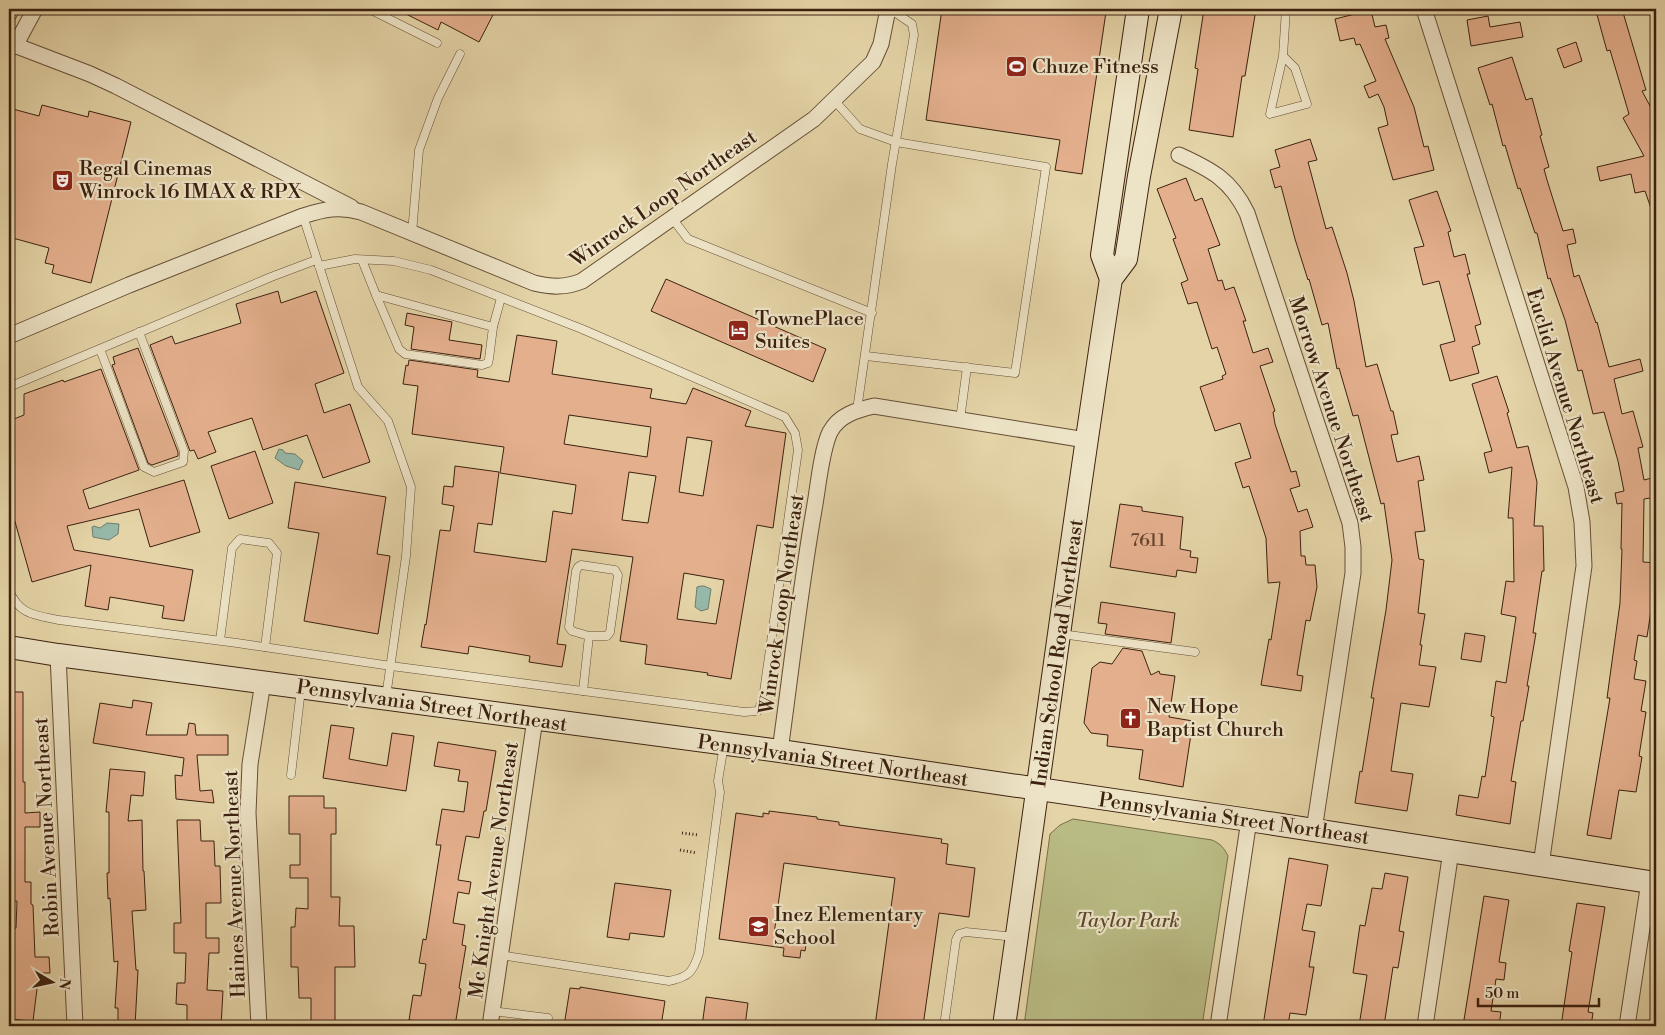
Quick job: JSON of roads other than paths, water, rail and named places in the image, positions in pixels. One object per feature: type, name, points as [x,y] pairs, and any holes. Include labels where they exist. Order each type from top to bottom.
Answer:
[{"type":"street","points":[[9,14],[12,9]]},
{"type":"street","points":[[35,9],[12,45],[108,82],[361,212]]},
{"type":"street","name":"Winrock Loop Northeast","points":[[9,336],[129,285],[303,216],[331,208],[361,212],[524,279],[546,286],[560,287],[571,285],[582,280],[814,119],[866,69],[878,53],[889,9]]},
{"type":"street","name":"Indian School Road Northeast","points":[[1004,1026],[1086,440],[1111,279],[1126,259],[1139,176],[1171,9]]},
{"type":"street","name":"Euclid Avenue Northeast","points":[[1424,9],[1576,487],[1582,522],[1584,566],[1540,865]]},
{"type":"street","name":"Indian School Road Northeast","points":[[1111,279],[1102,255],[1137,10]]},
{"type":"street","name":"Morrow Avenue Northeast","points":[[1180,155],[1209,169],[1227,182],[1242,201],[1350,523],[1354,574],[1314,830]]},
{"type":"street","name":"Winrock Loop Northeast","points":[[780,751],[808,544],[823,458],[830,432],[840,420],[857,410],[874,406],[1086,440]]},
{"type":"street","name":"Pennsylvania Street Northeast","points":[[9,646],[58,655],[780,751],[1248,820],[1652,883]]},
{"type":"street","name":"Robin Avenue Northeast","points":[[58,655],[75,1026]]},
{"type":"street","name":"Haines Avenue Northeast","points":[[259,1026],[248,813],[250,764],[263,682]]},
{"type":"street","name":"Mc Knight Avenue Northeast","points":[[490,1026],[535,719]]},
{"type":"street","points":[[1218,1026],[1248,820]]},
{"type":"street","points":[[1425,1026],[1451,851]]},
{"type":"street","points":[[1627,1026],[1652,883]]},
{"type":"lane","points":[[369,9],[436,43]]},
{"type":"lane","points":[[857,410],[888,191],[914,35],[912,24],[889,9]]},
{"type":"lane","points":[[1282,56],[1295,68],[1307,104],[1270,114],[1282,56],[1286,9]]},
{"type":"lane","points":[[412,233],[418,150],[438,98],[460,54]]},
{"type":"lane","points":[[834,100],[860,128],[896,142],[1046,167],[1015,374],[866,356]]},
{"type":"lane","points":[[303,216],[358,387],[388,421],[411,487],[406,556],[386,699]]},
{"type":"lane","points":[[672,218],[688,238],[872,313]]},
{"type":"lane","points":[[9,387],[139,332],[318,263],[355,259],[394,261],[431,270],[582,329],[785,417],[795,433],[798,450],[764,699],[758,711],[744,712],[390,666],[220,640],[30,615],[13,601],[9,590]]},
{"type":"lane","points":[[362,260],[399,349],[405,354],[482,365],[488,363],[493,327],[501,298]]},
{"type":"lane","points":[[376,294],[493,327]]},
{"type":"lane","points":[[100,349],[144,467],[154,472],[183,462],[184,451],[139,332]]},
{"type":"lane","points":[[960,420],[967,367]]},
{"type":"lane","points":[[220,640],[232,548],[240,539],[269,543],[277,553],[265,647]]},
{"type":"lane","points":[[581,565],[615,570],[618,574],[610,632],[607,636],[590,636],[572,632],[568,627],[576,571],[581,565]]},
{"type":"lane","points":[[1060,634],[1195,652]]},
{"type":"lane","points":[[583,691],[590,636]]},
{"type":"lane","points":[[290,775],[301,687]]},
{"type":"lane","points":[[500,955],[669,981],[683,978],[690,973],[699,953],[720,792],[718,781],[724,744]]},
{"type":"lane","points":[[944,1026],[956,940],[959,934],[966,932],[1017,937]]},
{"type":"lane","points":[[492,1011],[548,1018]]},
{"type":"place","name":"Chuze Fitness","points":[[1016,66]]},
{"type":"place","name":"Regal Cinemas Winrock 16 IMAX & RPX","points":[[63,180]]},
{"type":"place","name":"TownePlace Suites","points":[[739,330]]},
{"type":"place","name":"New Hope Baptist Church","points":[[1131,718]]},
{"type":"place","name":"Inez Elementary School","points":[[758,926]]},
{"type":"park label","name":"Taylor Park","points":[[1128,920]]}]
